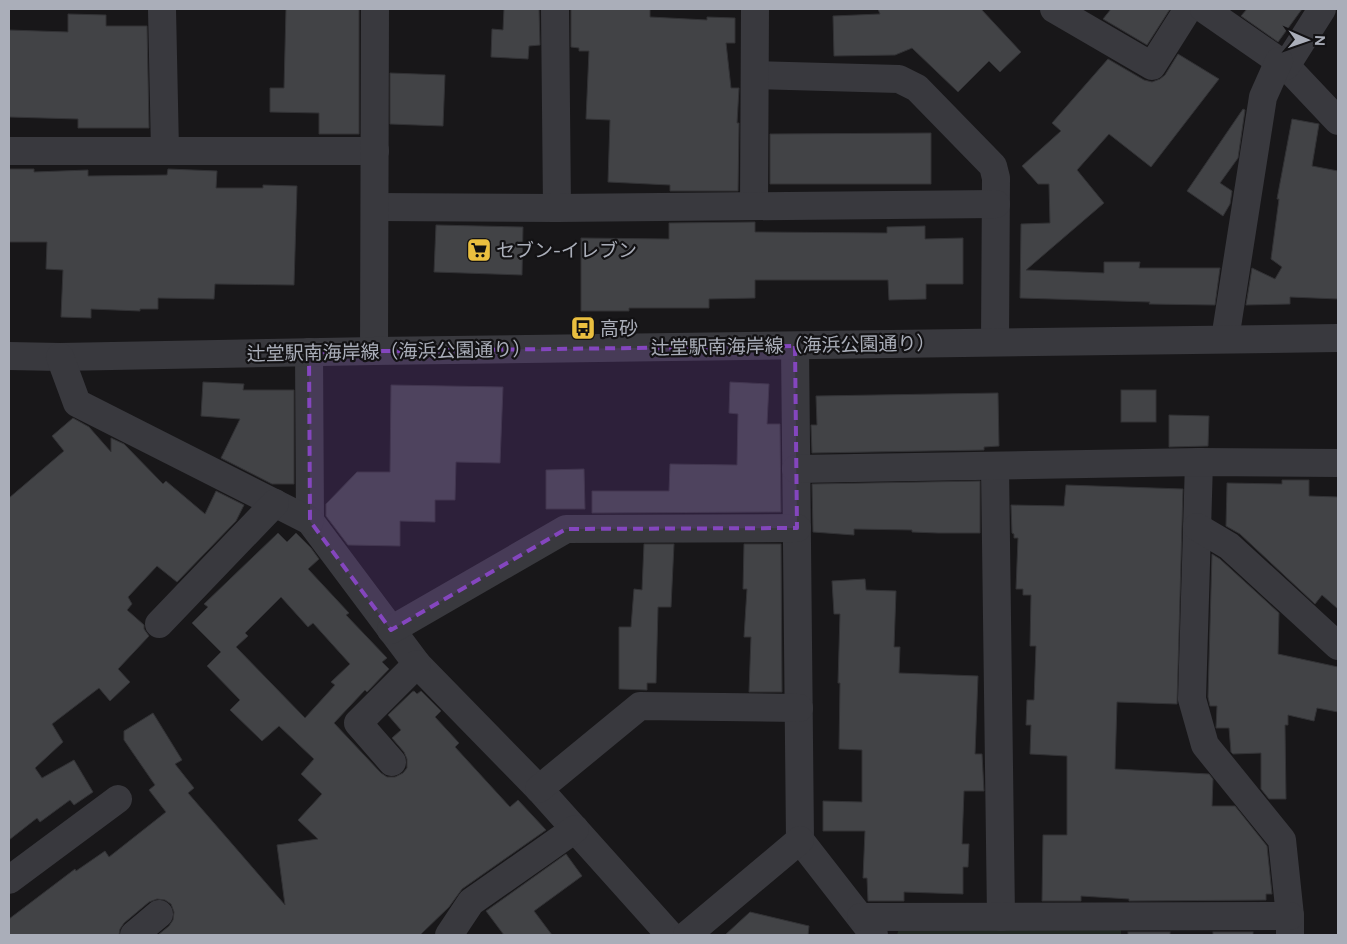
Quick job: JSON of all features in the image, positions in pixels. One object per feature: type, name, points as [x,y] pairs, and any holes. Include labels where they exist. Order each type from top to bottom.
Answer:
[{"type":"street","points":[[162,9],[165,151]]},
{"type":"street","points":[[374,350],[375,9]]},
{"type":"street","points":[[555,9],[558,208]]},
{"type":"street","points":[[754,205],[755,9]]},
{"type":"street","points":[[1054,9],[1152,66],[1188,9]]},
{"type":"street","points":[[1204,9],[1283,64],[1338,120]]},
{"type":"street","points":[[1225,339],[1263,97],[1283,64],[1322,9]]},
{"type":"street","points":[[755,75],[899,79],[917,88],[994,166],[996,178],[995,342]]},
{"type":"street","points":[[9,151],[375,151]]},
{"type":"street","points":[[375,207],[558,208],[996,204]]},
{"type":"street","name":"辻堂駅南海岸線（海浜公園通り）","points":[[9,356],[60,357],[374,350],[1338,338]]},
{"type":"street","points":[[795,346],[800,840],[867,926],[1001,917],[1290,926],[1282,840],[1205,745],[1192,699],[1199,462]]},
{"type":"street","points":[[309,352],[310,521]]},
{"type":"street","points":[[60,357],[77,402],[310,521],[417,664],[539,789],[670,935]]},
{"type":"street","points":[[796,469],[1199,462],[1338,463]]},
{"type":"street","points":[[995,467],[1001,917]]},
{"type":"street","points":[[159,624],[275,503]]},
{"type":"street","points":[[1197,527],[1229,546],[1338,646]]},
{"type":"street","points":[[391,630],[566,529],[797,528]]},
{"type":"street","points":[[392,762],[358,723],[417,664]]},
{"type":"street","points":[[539,789],[640,706],[799,708]]},
{"type":"street","points":[[9,880],[118,799]]},
{"type":"street","points":[[460,929],[471,902],[575,830]]},
{"type":"street","points":[[687,935],[800,840]]},
{"type":"street","points":[[134,935],[159,914]]},
{"type":"highlighted area","points":[[795,346],[797,528],[566,529],[391,630],[310,521],[309,352]]},
{"type":"shaded area","points":[[1121,925],[1121,935],[897,935],[899,928]]},
{"type":"building","points":[[286,9],[359,9],[359,134],[319,134],[319,113],[270,112],[270,88],[284,88]]},
{"type":"building","points":[[504,9],[539,9],[540,45],[529,46],[528,59],[491,57],[492,29],[503,30]]},
{"type":"building","points":[[571,9],[650,9],[650,17],[707,20],[707,17],[735,18],[735,43],[726,43],[731,88],[739,88],[737,123],[739,123],[738,191],[670,191],[670,185],[608,182],[610,120],[586,119],[589,51],[579,51],[579,48],[571,47]]},
{"type":"building","points":[[878,9],[981,9],[1021,52],[1000,72],[989,61],[958,92],[912,48],[895,55],[834,56],[833,16],[880,14]]},
{"type":"building","points":[[1111,9],[1170,9],[1147,45],[1103,19]]},
{"type":"building","points":[[1247,9],[1302,9],[1278,42],[1241,16]]},
{"type":"building","points":[[68,14],[106,15],[106,26],[147,26],[149,128],[78,128],[78,119],[9,117],[9,30],[68,32]]},
{"type":"building","points":[[1178,54],[1219,79],[1151,167],[1109,134],[1077,170],[1104,203],[1026,270],[1104,273],[1104,262],[1140,262],[1139,268],[1220,268],[1215,305],[1020,298],[1021,224],[1050,223],[1049,184],[1038,184],[1022,166],[1061,131],[1052,123],[1108,59],[1144,80],[1152,82],[1165,75]]},
{"type":"building","points":[[390,73],[445,75],[443,126],[390,124]]},
{"type":"building","points":[[1243,109],[1245,110],[1238,158],[1220,183],[1232,191],[1230,204],[1223,216],[1187,191]]},
{"type":"building","points":[[1292,119],[1319,124],[1312,166],[1338,171],[1338,299],[1290,297],[1290,304],[1246,305],[1252,268],[1275,279],[1282,267],[1271,259],[1279,199],[1277,199]]},
{"type":"building","points":[[931,133],[931,184],[770,184],[770,134]]},
{"type":"building","points":[[9,169],[34,169],[34,172],[88,170],[88,176],[167,175],[168,169],[217,171],[216,188],[263,188],[263,185],[297,186],[294,285],[215,284],[214,299],[158,298],[158,309],[140,309],[140,311],[91,309],[91,318],[61,317],[63,270],[46,269],[47,242],[9,242]]},
{"type":"building","points":[[755,222],[755,232],[887,233],[887,227],[925,226],[925,239],[963,238],[963,284],[926,284],[926,299],[889,300],[888,280],[755,280],[755,298],[709,299],[709,308],[629,308],[629,311],[581,311],[581,238],[669,239],[669,223]]},
{"type":"building","name":"セブン-イレブン","points":[[436,225],[523,227],[522,275],[434,272]]},
{"type":"building","points":[[203,382],[244,384],[243,390],[294,390],[294,484],[272,484],[221,458],[240,419],[201,416]]},
{"type":"building","points":[[730,382],[769,384],[767,424],[780,424],[781,512],[592,513],[592,491],[669,491],[670,464],[737,465],[738,414],[729,413]]},
{"type":"building","points":[[391,385],[503,387],[500,463],[456,462],[455,500],[435,500],[435,522],[400,521],[400,546],[348,545],[326,516],[326,504],[357,472],[390,472]]},
{"type":"building","points":[[1121,390],[1156,390],[1156,422],[1121,422]]},
{"type":"building","points":[[998,393],[999,446],[984,447],[984,450],[812,453],[811,425],[817,425],[816,396]]},
{"type":"building","points":[[1169,415],[1209,416],[1208,446],[1169,447]]},
{"type":"building","points":[[73,418],[89,427],[111,452],[111,438],[124,444],[163,484],[166,481],[205,514],[216,491],[244,505],[236,521],[177,582],[157,566],[128,597],[132,604],[127,610],[144,625],[144,629],[149,636],[118,669],[130,682],[110,701],[99,688],[52,724],[63,742],[35,768],[42,778],[74,760],[93,792],[74,805],[70,800],[40,822],[37,818],[9,840],[9,498],[64,451],[52,436]]},
{"type":"building","points":[[584,469],[585,509],[546,509],[546,470]]},
{"type":"building","points":[[1282,480],[1309,480],[1309,496],[1338,497],[1338,609],[1322,595],[1315,604],[1240,534],[1226,526],[1227,483],[1282,484]]},
{"type":"building","points":[[980,481],[980,533],[854,529],[854,535],[813,532],[812,484]]},
{"type":"building","points":[[1066,485],[1183,489],[1177,704],[1117,702],[1115,769],[1209,774],[1213,779],[1212,806],[1235,806],[1267,846],[1272,894],[1266,894],[1266,900],[1129,901],[1129,899],[1081,896],[1081,901],[1042,901],[1043,835],[1067,835],[1067,756],[1030,754],[1031,725],[1026,725],[1027,700],[1034,700],[1036,646],[1030,646],[1031,595],[1023,595],[1023,589],[1016,589],[1018,538],[1014,538],[1012,533],[1011,505],[1064,506]]},
{"type":"building","points":[[278,533],[287,542],[296,533],[319,559],[308,569],[349,613],[346,615],[387,658],[382,662],[389,669],[367,692],[365,690],[334,723],[381,773],[387,777],[395,777],[403,773],[407,768],[407,759],[404,752],[392,738],[401,730],[388,715],[412,692],[414,691],[417,694],[421,691],[441,711],[435,717],[459,743],[455,747],[510,807],[518,800],[546,830],[462,889],[449,907],[420,935],[158,935],[169,926],[173,920],[174,912],[171,904],[165,900],[157,899],[149,902],[124,923],[119,935],[9,935],[9,919],[75,869],[76,871],[105,851],[109,857],[166,812],[149,790],[155,785],[124,740],[124,731],[153,713],[182,760],[175,764],[194,788],[188,793],[285,905],[277,845],[318,839],[298,820],[322,794],[301,774],[314,759],[279,726],[262,741],[230,710],[240,700],[207,666],[221,652],[192,623],[208,607],[204,604]],"holes":[[[281,597],[308,627],[313,623],[350,664],[331,682],[335,685],[305,718],[236,647],[248,636],[245,633]]]},
{"type":"building","points":[[644,544],[674,544],[671,607],[658,607],[656,683],[647,683],[647,690],[619,689],[619,627],[631,627],[634,589],[642,590]]},
{"type":"building","points":[[744,544],[781,544],[782,692],[749,692],[751,637],[744,637],[747,589],[743,589]]},
{"type":"building","points":[[1212,554],[1220,559],[1279,613],[1278,654],[1338,667],[1338,712],[1317,708],[1314,721],[1288,715],[1288,725],[1285,725],[1286,799],[1269,799],[1261,789],[1261,753],[1233,754],[1231,752],[1229,728],[1216,728],[1217,706],[1210,706],[1208,697]]},
{"type":"building","points":[[865,579],[866,590],[896,591],[894,647],[900,647],[899,673],[978,676],[975,754],[982,754],[984,791],[964,791],[962,844],[969,844],[968,867],[963,867],[963,894],[904,892],[904,901],[868,901],[867,878],[863,878],[865,831],[823,831],[823,801],[862,802],[862,750],[839,749],[840,614],[834,614],[832,581]]},
{"type":"building","points":[[566,854],[582,876],[534,911],[552,935],[504,935],[486,911]]},
{"type":"building","points":[[750,912],[809,926],[808,935],[725,935]]},
{"type":"building","points":[[1128,932],[1170,932],[1170,935],[1128,935]]},
{"type":"building","points":[[1213,932],[1253,932],[1253,935],[1213,935]]},
{"type":"place","name":"セブン-イレブン","points":[[479,250]]},
{"type":"place","name":"高砂","points":[[583,328]]}]
